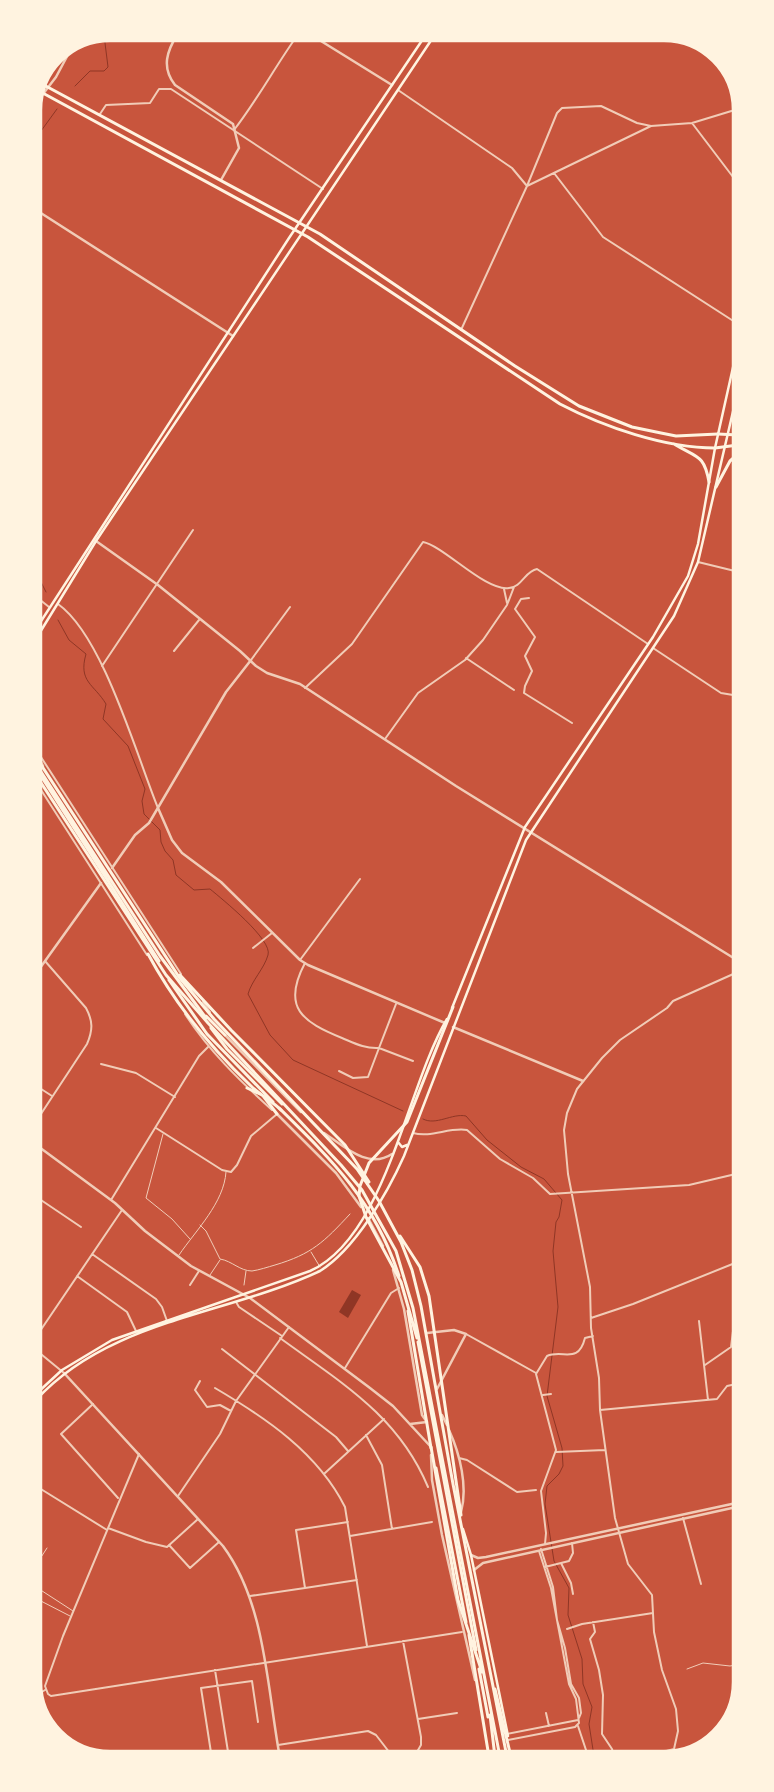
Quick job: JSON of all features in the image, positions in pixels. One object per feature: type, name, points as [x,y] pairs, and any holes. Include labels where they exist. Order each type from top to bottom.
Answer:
[{"type":"main road","points":[[41,620],[295,229],[422,41]]},
{"type":"main road","points":[[41,631],[96,541],[431,41]]},
{"type":"main road","points":[[48,87],[307,226],[565,398],[593,412],[632,427],[676,436],[733,434]]},
{"type":"main road","points":[[44,94],[295,229],[560,404],[612,427],[672,442],[701,448],[733,446]]},
{"type":"main road","points":[[424,1368],[401,1282],[366,1217],[360,1191],[361,1179],[369,1163],[407,1122],[492,905],[525,827],[670,611],[688,576],[698,544],[715,448],[733,367]]},
{"type":"main road","points":[[41,1395],[63,1371],[114,1343],[312,1275],[331,1264],[340,1256],[368,1218],[395,1175],[409,1143],[518,857],[531,830],[653,648],[684,598],[698,562],[733,412]]},
{"type":"main road","points":[[672,442],[702,460],[706,466],[709,482]]},
{"type":"main road","points":[[716,487],[733,458]]},
{"type":"main road","points":[[41,760],[160,949],[207,1012],[357,1169],[394,1227],[408,1258],[420,1298],[490,1676],[506,1751]]},
{"type":"main road","points":[[41,772],[188,1010],[211,1038],[254,1082],[283,1108]]},
{"type":"main road","points":[[41,774],[160,956],[224,1046],[344,1174],[380,1229],[402,1288],[422,1380],[494,1751]]},
{"type":"main road","points":[[41,783],[142,941],[174,998],[218,1052],[263,1096]]},
{"type":"main road","points":[[486,924],[492,926]]},
{"type":"main road","points":[[142,941],[189,1002],[336,1159],[368,1200],[389,1236],[402,1267],[413,1308],[499,1751]]},
{"type":"main road","points":[[160,949],[224,1023],[349,1149],[376,1195]]},
{"type":"main road","points":[[41,1390],[63,1371],[101,1346],[136,1331],[320,1267],[337,1253],[376,1195],[395,1151],[422,1074],[453,1007]]},
{"type":"main road","points":[[200,1010],[225,1035]]},
{"type":"main road","points":[[254,1082],[277,1114]]},
{"type":"main road","points":[[247,1088],[283,1108]]},
{"type":"main road","points":[[398,1140],[402,1147],[409,1143]]},
{"type":"main road","points":[[395,1228],[415,1258],[425,1282],[434,1322],[464,1538]]},
{"type":"main road","points":[[440,1412],[510,1751]]},
{"type":"main road","points":[[428,1414],[427,1422],[448,1554],[460,1608],[486,1685],[493,1744]]},
{"type":"main road","points":[[431,1447],[444,1505],[488,1751]]},
{"type":"main road","points":[[477,1659],[494,1751]]},
{"type":"main road","points":[[490,1676],[510,1751]]},
{"type":"street","points":[[173,41],[166,58],[170,78],[175,85],[233,124],[239,148],[221,180]]},
{"type":"street","points":[[234,130],[251,109],[275,66],[293,41]]},
{"type":"street","points":[[321,41],[392,85]]},
{"type":"street","points":[[45,89],[64,60]]},
{"type":"street","points":[[100,114],[106,105],[150,103],[159,89],[171,89],[323,188]]},
{"type":"street","points":[[398,90],[512,168],[527,186]]},
{"type":"street","points":[[462,330],[527,186],[557,113],[562,108],[601,106],[637,123],[650,126],[692,123],[733,111]]},
{"type":"street","points":[[692,123],[733,177]]},
{"type":"street","points":[[527,186],[650,126]]},
{"type":"street","points":[[554,173],[603,237],[733,321]]},
{"type":"street","points":[[41,213],[233,336]]},
{"type":"street","points":[[102,666],[193,530]]},
{"type":"street","points":[[96,541],[158,585],[267,673],[294,681],[733,958]]},
{"type":"street","points":[[305,688],[352,644],[423,542],[478,576],[504,589],[514,587]]},
{"type":"street","points":[[698,562],[733,571]]},
{"type":"street","points":[[385,739],[418,693],[466,658],[496,622],[514,587],[530,572],[537,569],[648,644]]},
{"type":"street","points":[[504,589],[507,599],[506,605]]},
{"type":"street","points":[[529,598],[521,599],[515,608],[535,638],[525,656],[532,671],[524,692],[572,723]]},
{"type":"street","points":[[41,601],[49,607]]},
{"type":"street","points":[[58,604],[71,614],[102,666],[158,808],[172,840],[182,853],[222,882],[300,960],[396,1004],[445,1023]]},
{"type":"street","points":[[112,868],[135,836],[150,821],[226,692],[290,607]]},
{"type":"street","points":[[174,651],[200,620]]},
{"type":"street","points":[[653,648],[721,693],[733,695]]},
{"type":"street","points":[[466,658],[514,690]]},
{"type":"street","points":[[41,759],[175,966],[225,1035],[349,1161],[376,1195],[395,1228],[413,1271],[427,1333],[440,1412],[456,1445],[464,1500],[460,1516]]},
{"type":"street","points":[[41,766],[47,782]]},
{"type":"street","points":[[41,777],[47,782]]},
{"type":"street","points":[[41,790],[208,1047],[247,1088],[277,1114],[336,1173],[368,1218],[388,1256],[399,1288],[422,1415],[427,1422],[410,1424]]},
{"type":"street","points":[[300,960],[360,879]]},
{"type":"street","points":[[41,967],[101,883]]},
{"type":"street","points":[[253,948],[272,933]]},
{"type":"street","points":[[41,1113],[87,1044],[92,1032],[92,1023],[86,1008],[45,961]]},
{"type":"street","points":[[305,963],[299,975],[295,991],[298,1008],[303,1017],[316,1027],[369,1048],[379,1048],[413,1061]]},
{"type":"street","points":[[670,1750],[674,1749],[678,1731],[674,1701],[662,1670],[654,1632],[652,1595],[628,1564],[619,1530],[605,1450],[600,1410],[599,1378],[591,1318],[590,1287],[566,1158],[564,1125],[567,1113],[583,1081],[620,1040],[667,1008],[673,1001],[733,974]]},
{"type":"street","points":[[339,1071],[353,1078],[368,1077],[396,1004]]},
{"type":"street","points":[[453,1027],[583,1081]]},
{"type":"street","points":[[111,1200],[199,1056],[208,1047]]},
{"type":"street","points":[[101,1064],[136,1074],[175,1098]]},
{"type":"street","points":[[41,1089],[52,1096]]},
{"type":"street","points":[[226,1172],[235,1169],[251,1136],[277,1114]]},
{"type":"street","points":[[315,1127],[360,1157],[373,1159],[387,1157],[395,1151]]},
{"type":"street","points":[[156,1128],[226,1172]]},
{"type":"street","points":[[412,1133],[424,1134],[467,1130],[500,1159],[533,1178],[550,1194],[689,1186],[733,1175]]},
{"type":"street","points":[[164,1132],[146,1198],[172,1220],[190,1239]]},
{"type":"street","points":[[41,1148],[111,1200],[145,1231],[178,1256],[208,1277],[243,1294],[345,1368],[393,1406],[431,1447],[432,1480],[462,1632],[477,1689]]},
{"type":"street","points":[[178,1256],[218,1200],[225,1185],[226,1172]]},
{"type":"street","points":[[41,1200],[81,1227]]},
{"type":"street","points":[[41,1330],[122,1210]]},
{"type":"street","points":[[220,1259],[230,1260],[246,1270],[264,1268],[311,1252],[350,1214]]},
{"type":"street","points":[[200,1225],[206,1231],[220,1259]]},
{"type":"street","points":[[311,1252],[320,1267]]},
{"type":"street","points":[[92,1254],[156,1299],[162,1307],[167,1320]]},
{"type":"street","points":[[208,1277],[220,1259]]},
{"type":"street","points":[[591,1318],[633,1304],[733,1264]]},
{"type":"street","points":[[244,1286],[246,1270]]},
{"type":"street","points":[[190,1285],[199,1271]]},
{"type":"street","points":[[77,1276],[127,1312],[136,1331]]},
{"type":"street","points":[[345,1368],[391,1293],[399,1288]]},
{"type":"street","points":[[236,1301],[239,1307],[361,1398],[384,1419],[415,1459],[428,1487]]},
{"type":"street","points":[[700,1322],[708,1400]]},
{"type":"street","points":[[177,1496],[212,1447],[236,1401],[289,1327]]},
{"type":"street","points":[[427,1333],[454,1330],[466,1334],[536,1374]]},
{"type":"street","points":[[436,1389],[466,1334]]},
{"type":"street","points":[[705,1365],[732,1347],[733,1335]]},
{"type":"street","points":[[547,1545],[541,1491],[546,1472],[558,1452],[536,1374],[544,1359],[551,1354],[572,1355],[583,1346],[585,1338],[593,1336]]},
{"type":"street","points":[[222,1349],[336,1437],[348,1451]]},
{"type":"street","points":[[41,1354],[63,1371],[219,1542],[239,1570],[250,1596],[264,1662],[279,1751]]},
{"type":"street","points":[[200,1381],[195,1390],[204,1405],[207,1407],[220,1405],[230,1411]]},
{"type":"street","points":[[600,1410],[719,1398],[729,1385],[733,1384]]},
{"type":"street","points":[[215,1388],[236,1401],[311,1457],[335,1487],[345,1507],[367,1646]]},
{"type":"street","points":[[543,1395],[551,1394]]},
{"type":"street","points":[[93,1404],[61,1434],[118,1498]]},
{"type":"street","points":[[324,1474],[384,1419]]},
{"type":"street","points":[[366,1435],[382,1465],[392,1529]]},
{"type":"street","points":[[558,1452],[605,1450]]},
{"type":"street","points":[[139,1454],[118,1498],[71,1617],[45,1690],[52,1696],[462,1632]]},
{"type":"street","points":[[458,1458],[468,1460],[517,1492],[536,1490]]},
{"type":"street","points":[[41,1489],[107,1529],[167,1547],[198,1519]]},
{"type":"street","points":[[557,1544],[733,1504]]},
{"type":"street","points":[[471,1555],[482,1558],[547,1545],[572,1543],[619,1530],[733,1508]]},
{"type":"street","points":[[683,1518],[701,1584]]},
{"type":"street","points":[[305,1588],[296,1530],[348,1522]]},
{"type":"street","points":[[350,1536],[432,1522]]},
{"type":"street","points":[[170,1545],[190,1568],[219,1542]]},
{"type":"street","points":[[545,1568],[572,1558],[572,1543]]},
{"type":"street","points":[[474,1570],[479,1564],[540,1549],[547,1545]]},
{"type":"street","points":[[41,1557],[47,1548]]},
{"type":"street","points":[[540,1549],[553,1587],[571,1684],[578,1698],[581,1714],[578,1720]]},
{"type":"street","points":[[540,1549],[551,1588],[569,1684],[576,1699],[578,1726],[586,1751]]},
{"type":"street","points":[[560,1563],[571,1583],[573,1594]]},
{"type":"street","points":[[250,1596],[357,1580]]},
{"type":"street","points":[[41,1590],[74,1611]]},
{"type":"street","points":[[41,1602],[71,1617]]},
{"type":"street","points":[[567,1629],[593,1622],[654,1613]]},
{"type":"street","points":[[593,1622],[595,1632],[590,1639],[599,1670],[602,1734],[605,1742],[613,1751]]},
{"type":"street","points":[[404,1641],[418,1719],[421,1745],[418,1751]]},
{"type":"street","points":[[686,1669],[703,1663],[733,1666]]},
{"type":"street","points":[[215,1670],[228,1751]]},
{"type":"street","points":[[211,1751],[201,1688],[252,1681],[258,1722]]},
{"type":"street","points":[[546,1713],[548,1726]]},
{"type":"street","points":[[418,1719],[457,1714]]},
{"type":"street","points":[[507,1734],[578,1720]]},
{"type":"street","points":[[508,1740],[578,1726]]},
{"type":"street","points":[[278,1745],[368,1731],[376,1735],[388,1751]]},
{"type":"shaded area","points":[[352,1290],[361,1295],[348,1318],[339,1312]]},
{"type":"waterway","points":[[75,86],[90,71],[104,71],[108,67],[105,42]]},
{"type":"waterway","points":[[41,131],[57,109]]},
{"type":"waterway","points":[[41,582],[46,592]]},
{"type":"waterway","points":[[58,620],[69,640],[86,654],[84,663],[86,677],[106,704],[103,719],[128,746],[145,789],[142,801],[144,814],[160,830],[161,842],[165,851],[173,860],[176,875],[194,890],[210,889],[245,920],[263,940],[268,955],[248,994],[270,1035],[293,1060],[403,1111]]},
{"type":"waterway","points":[[423,1119],[433,1121],[455,1116],[466,1116],[487,1140],[521,1167],[544,1179],[562,1200],[559,1217],[556,1222],[553,1251],[558,1307],[547,1396],[562,1448],[563,1466],[559,1474],[547,1486],[545,1504],[554,1561],[569,1588],[568,1615],[582,1659],[583,1684],[592,1707],[589,1724],[593,1751]]}]
